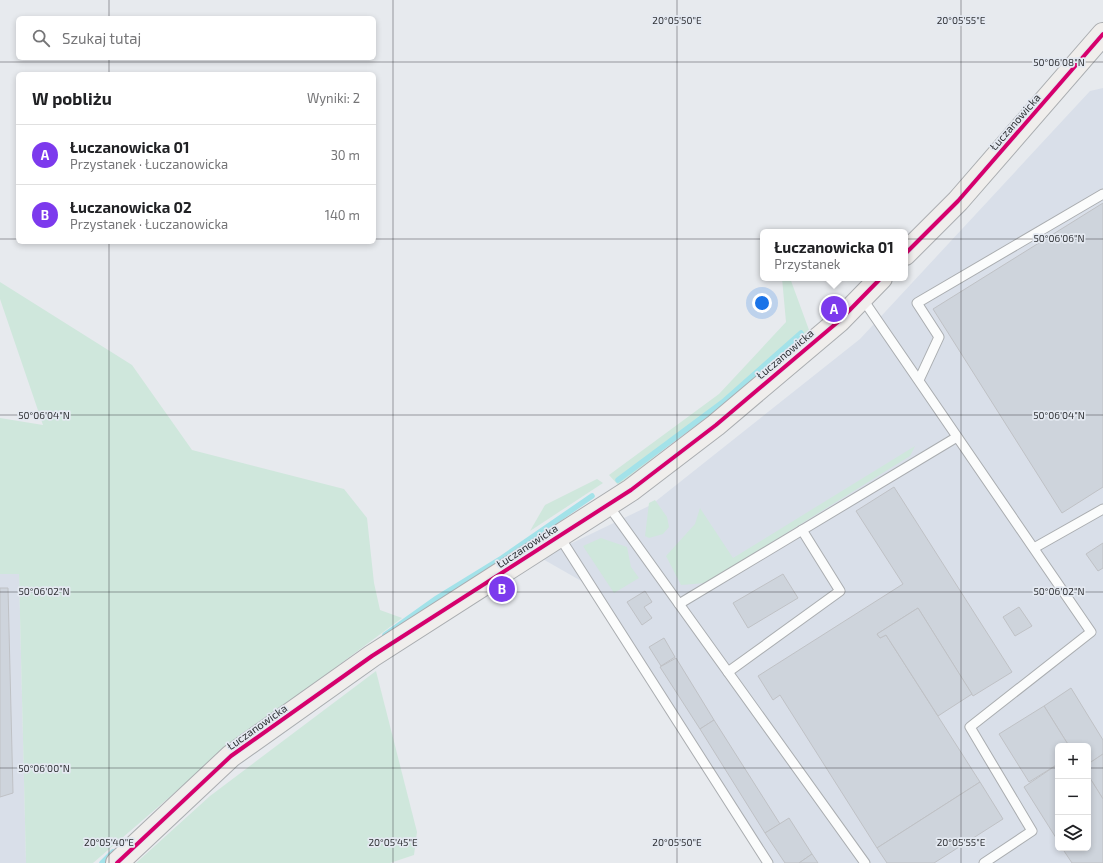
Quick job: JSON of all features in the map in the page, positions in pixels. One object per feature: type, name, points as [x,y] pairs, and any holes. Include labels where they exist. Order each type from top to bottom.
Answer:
[{"type":"street","name":"Łuczanowicka","points":[[908,251],[958,201],[1103,34]]},
{"type":"street","name":"Łuczanowicka","points":[[117,863],[231,756],[372,656],[631,490],[716,425],[839,321],[878,281]]},
{"type":"lane","points":[[919,380],[939,337],[918,303],[1103,194]]},
{"type":"lane","points":[[862,297],[1091,632],[970,727],[1032,831],[984,863]]},
{"type":"lane","points":[[679,604],[957,437]]},
{"type":"lane","points":[[608,505],[865,863]]},
{"type":"lane","points":[[1034,548],[1103,509]]},
{"type":"lane","points":[[728,672],[840,591],[802,530]]},
{"type":"lane","points":[[559,536],[768,863]]},
{"type":"shaded area","points":[[1103,88],[1103,863],[767,863],[583,582],[541,558],[651,505],[860,339],[1090,91]]},
{"type":"shaded area","points":[[19,573],[26,863],[0,863],[0,574]]},
{"type":"green space","points":[[782,281],[791,281],[809,330],[619,486],[609,475],[719,394],[786,322]]},
{"type":"green space","points":[[0,282],[132,365],[192,450],[344,489],[367,518],[374,583],[380,610],[402,618],[223,751],[93,863],[26,863],[19,574],[0,574],[0,418],[43,425],[0,299]]},
{"type":"green space","points":[[915,446],[910,456],[706,583],[681,585],[666,556],[695,524],[700,508],[733,558]]},
{"type":"green space","points":[[597,479],[603,483],[530,531],[545,505]]},
{"type":"green space","points":[[655,500],[667,517],[669,527],[663,534],[649,538],[645,536],[649,503]]},
{"type":"green space","points":[[601,538],[627,547],[631,567],[639,578],[614,593],[583,546]]},
{"type":"green space","points":[[376,671],[417,832],[414,855],[390,863],[136,863],[210,796]]},
{"type":"building","points":[[1103,203],[1103,487],[1062,513],[933,309]]},
{"type":"building","points":[[894,487],[1012,672],[973,696],[918,608],[877,634],[880,638],[886,635],[980,782],[877,848],[780,695],[773,700],[758,676],[903,584],[856,511]]},
{"type":"building","points":[[1103,543],[1103,568],[1098,571],[1086,554]]},
{"type":"building","points":[[783,574],[798,598],[748,628],[733,603]]},
{"type":"building","points":[[0,588],[8,588],[13,793],[0,797]]},
{"type":"building","points":[[645,591],[652,602],[644,607],[652,618],[642,625],[627,602]]},
{"type":"building","points":[[1019,607],[1032,626],[1015,636],[1003,617]]},
{"type":"building","points":[[918,608],[972,694],[938,716],[886,635],[880,638],[877,634]]},
{"type":"building","points":[[664,638],[675,657],[661,666],[649,647]]},
{"type":"building","points":[[676,658],[714,720],[700,729],[660,667]]},
{"type":"building","points":[[1071,688],[1103,740],[1103,754],[1091,762],[1091,743],[1067,743],[1044,706]]},
{"type":"building","points":[[1044,706],[1067,743],[1055,743],[1055,766],[1029,782],[999,734]]},
{"type":"building","points":[[714,720],[780,824],[765,833],[700,729]]},
{"type":"building","points":[[1103,754],[1103,799],[1091,780],[1091,762]]},
{"type":"building","points":[[1055,766],[1055,836],[1024,787]]},
{"type":"building","points":[[1091,780],[1103,799],[1103,863],[1072,863],[1064,851],[1091,851]]},
{"type":"building","points":[[980,782],[1003,819],[934,863],[887,863],[877,848]]},
{"type":"building","points":[[789,818],[812,854],[799,863],[785,863],[765,833]]},
{"type":"building","points":[[812,854],[818,863],[799,863]]},
{"type":"waterway","points":[[618,480],[723,402],[801,333]]},
{"type":"waterway","points":[[385,635],[437,598],[502,558],[592,496]]},
{"type":"waterway","points":[[102,863],[113,852]]},
{"type":"cycle path","points":[[908,251],[958,201],[1103,34]]},
{"type":"cycle path","points":[[117,863],[231,756],[372,656],[631,490],[716,425],[839,321],[878,281]]},
{"type":"place","name":"Łuczanowicka 01","points":[[834,309]]},
{"type":"place","name":"Łuczanowicka 02","points":[[502,589]]}]
